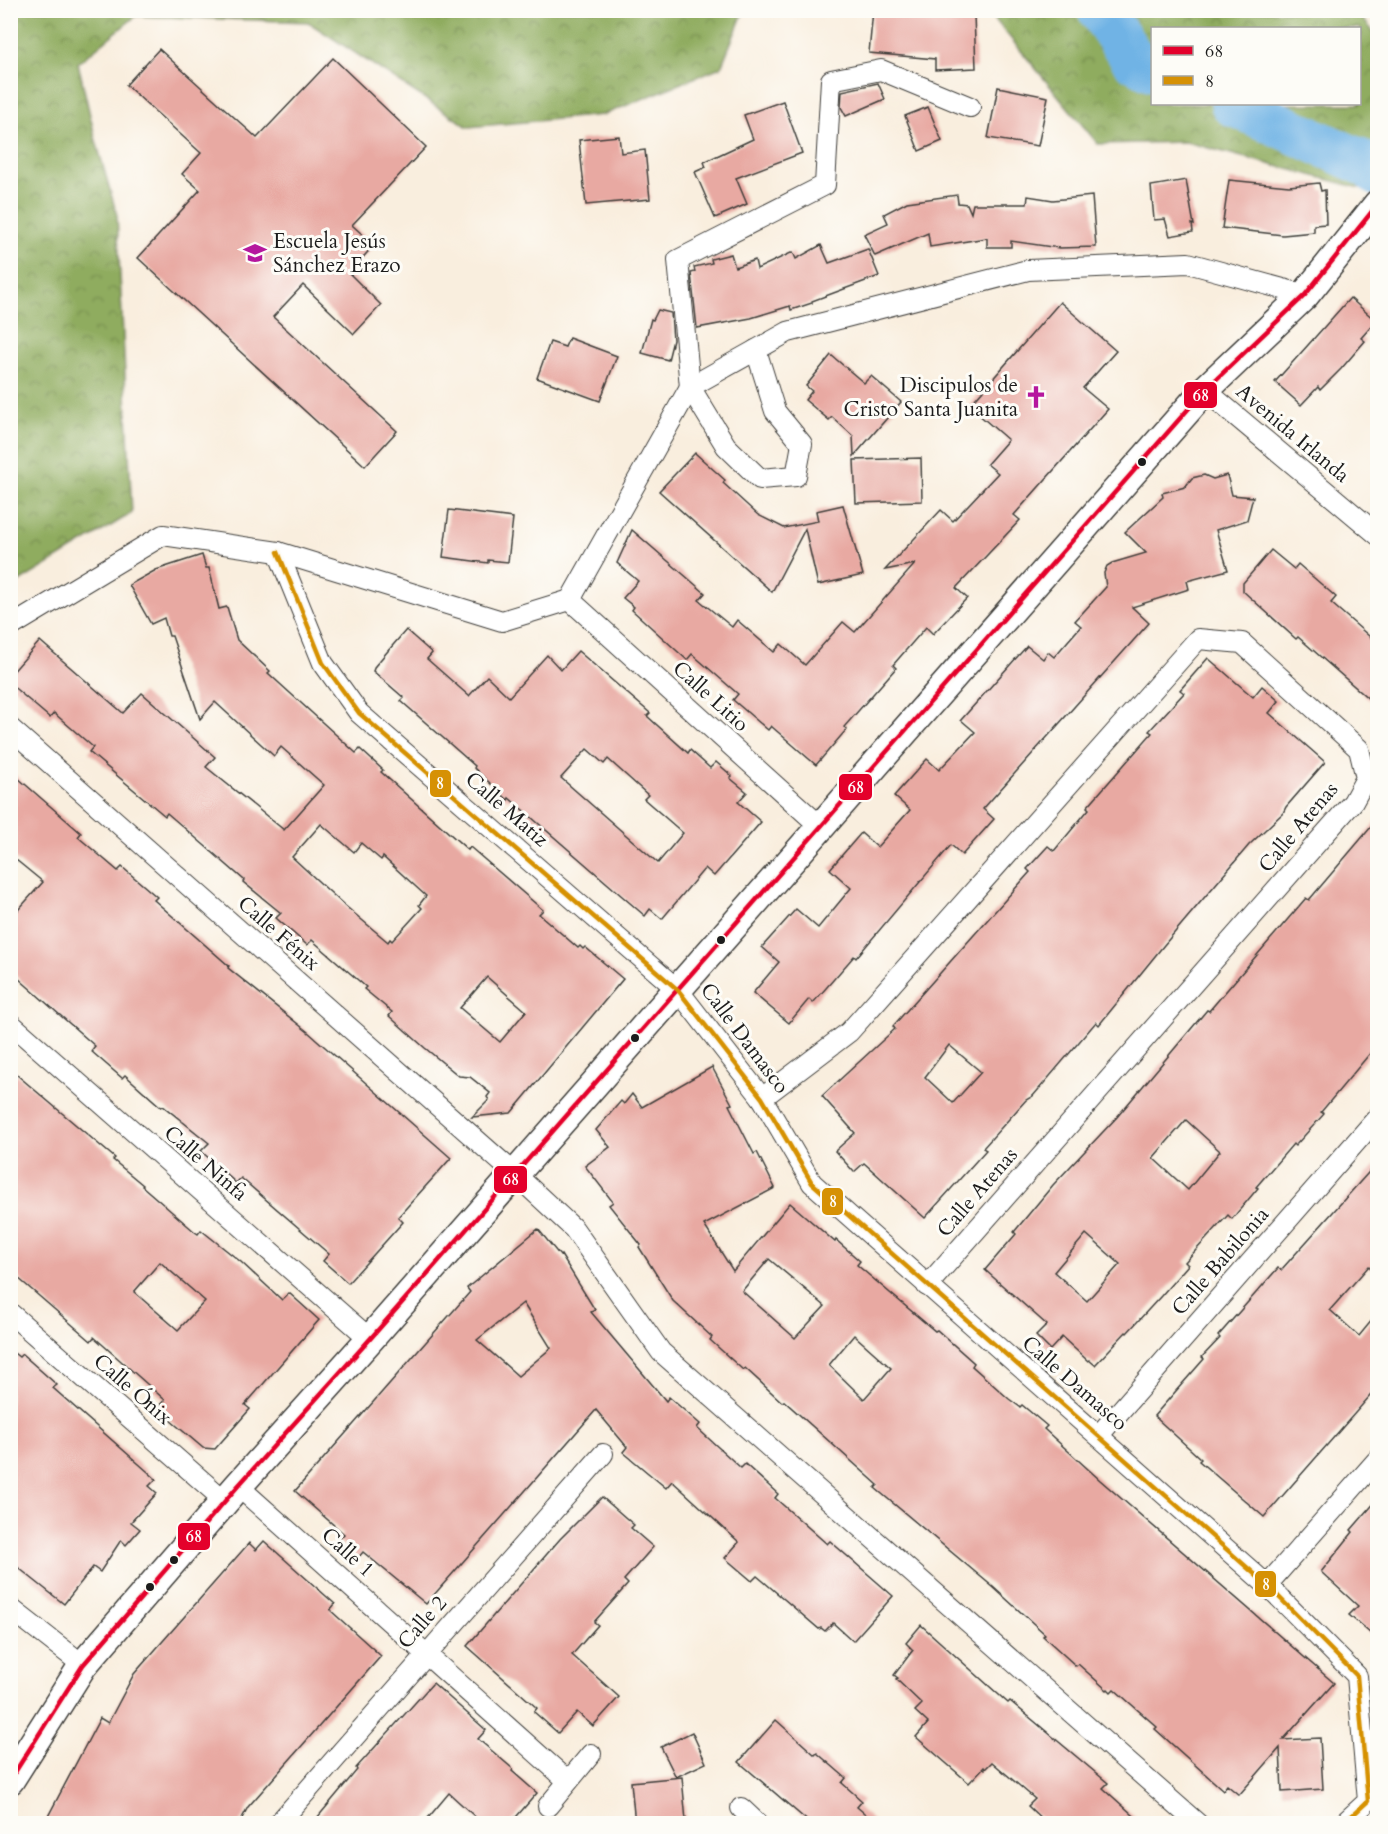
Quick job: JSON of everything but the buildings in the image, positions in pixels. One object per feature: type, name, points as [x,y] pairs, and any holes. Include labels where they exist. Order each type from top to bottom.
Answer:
[{"type":"street","points":[[756,350],[775,411],[802,444],[796,476],[760,479],[726,446],[690,387],[678,260],[825,185],[831,80],[881,70],[970,107]]},
{"type":"street","points":[[10,1780],[82,1665],[231,1493],[370,1339],[1205,390],[1305,295],[1377,204]]},
{"type":"street","points":[[10,627],[163,535],[278,552],[502,621],[570,600],[690,387],[788,332],[1028,270],[1188,263],[1305,295]]},
{"type":"street","name":"Avenida Irlanda","points":[[1205,390],[1377,535]]},
{"type":"street","name":"Calle Matiz","points":[[278,552],[322,663],[359,713],[678,990]]},
{"type":"street","name":"Calle Litio","points":[[570,600],[821,827]]},
{"type":"street","name":"Calle Atenas","points":[[762,1098],[849,1032],[1198,639],[1242,643],[1359,749],[1366,778],[1353,802],[927,1286]]},
{"type":"street","name":"Calle Fénix","points":[[10,728],[515,1174]]},
{"type":"street","name":"Calle Damasco","points":[[678,990],[762,1098],[812,1183],[1267,1585],[1357,1676],[1368,1801],[1343,1824]]},
{"type":"street","name":"Calle Ninfa","points":[[10,1023],[370,1339]]},
{"type":"street","name":"Calle Babilonia","points":[[1099,1435],[1377,1117]]},
{"type":"street","points":[[515,1174],[574,1229],[661,1352],[1198,1824]]},
{"type":"street","name":"Calle Ónix","points":[[10,1313],[231,1493]]},
{"type":"street","name":"Calle 2","points":[[278,1824],[603,1454]]},
{"type":"street","points":[[1267,1585],[1377,1459]]},
{"type":"street","name":"Calle 1","points":[[231,1493],[426,1655],[568,1781]]},
{"type":"street","points":[[10,1608],[82,1665]]},
{"type":"street","points":[[548,1806],[591,1754]]},
{"type":"street","points":[[741,1808],[758,1824]]},
{"type":"green space","points":[[11,10],[744,11],[721,67],[603,115],[468,127],[308,22],[136,16],[78,63],[95,137],[117,215],[132,513],[11,587]]},
{"type":"green space","points":[[988,11],[1356,11],[1378,37],[1377,163],[1359,188],[1186,142],[1098,144]]},
{"type":"waterway","points":[[1100,10],[1134,60],[1151,68]]},
{"type":"waterway","points":[[1235,105],[1368,165],[1378,174]]},
{"type":"transit line","name":"68","points":[[10,1780],[83,1665],[238,1486],[1205,390],[1305,295],[1378,204]]},
{"type":"transit line","name":"8","points":[[278,552],[323,663],[359,713],[678,990],[762,1098],[812,1183],[1267,1585],[1357,1676],[1368,1801],[1343,1824]]},
{"type":"place","name":"Escuela Jesús Sánchez Erazo","points":[[255,253]]},
{"type":"place","name":"Discipulos de Cristo Santa Juanita","points":[[1036,397]]}]
